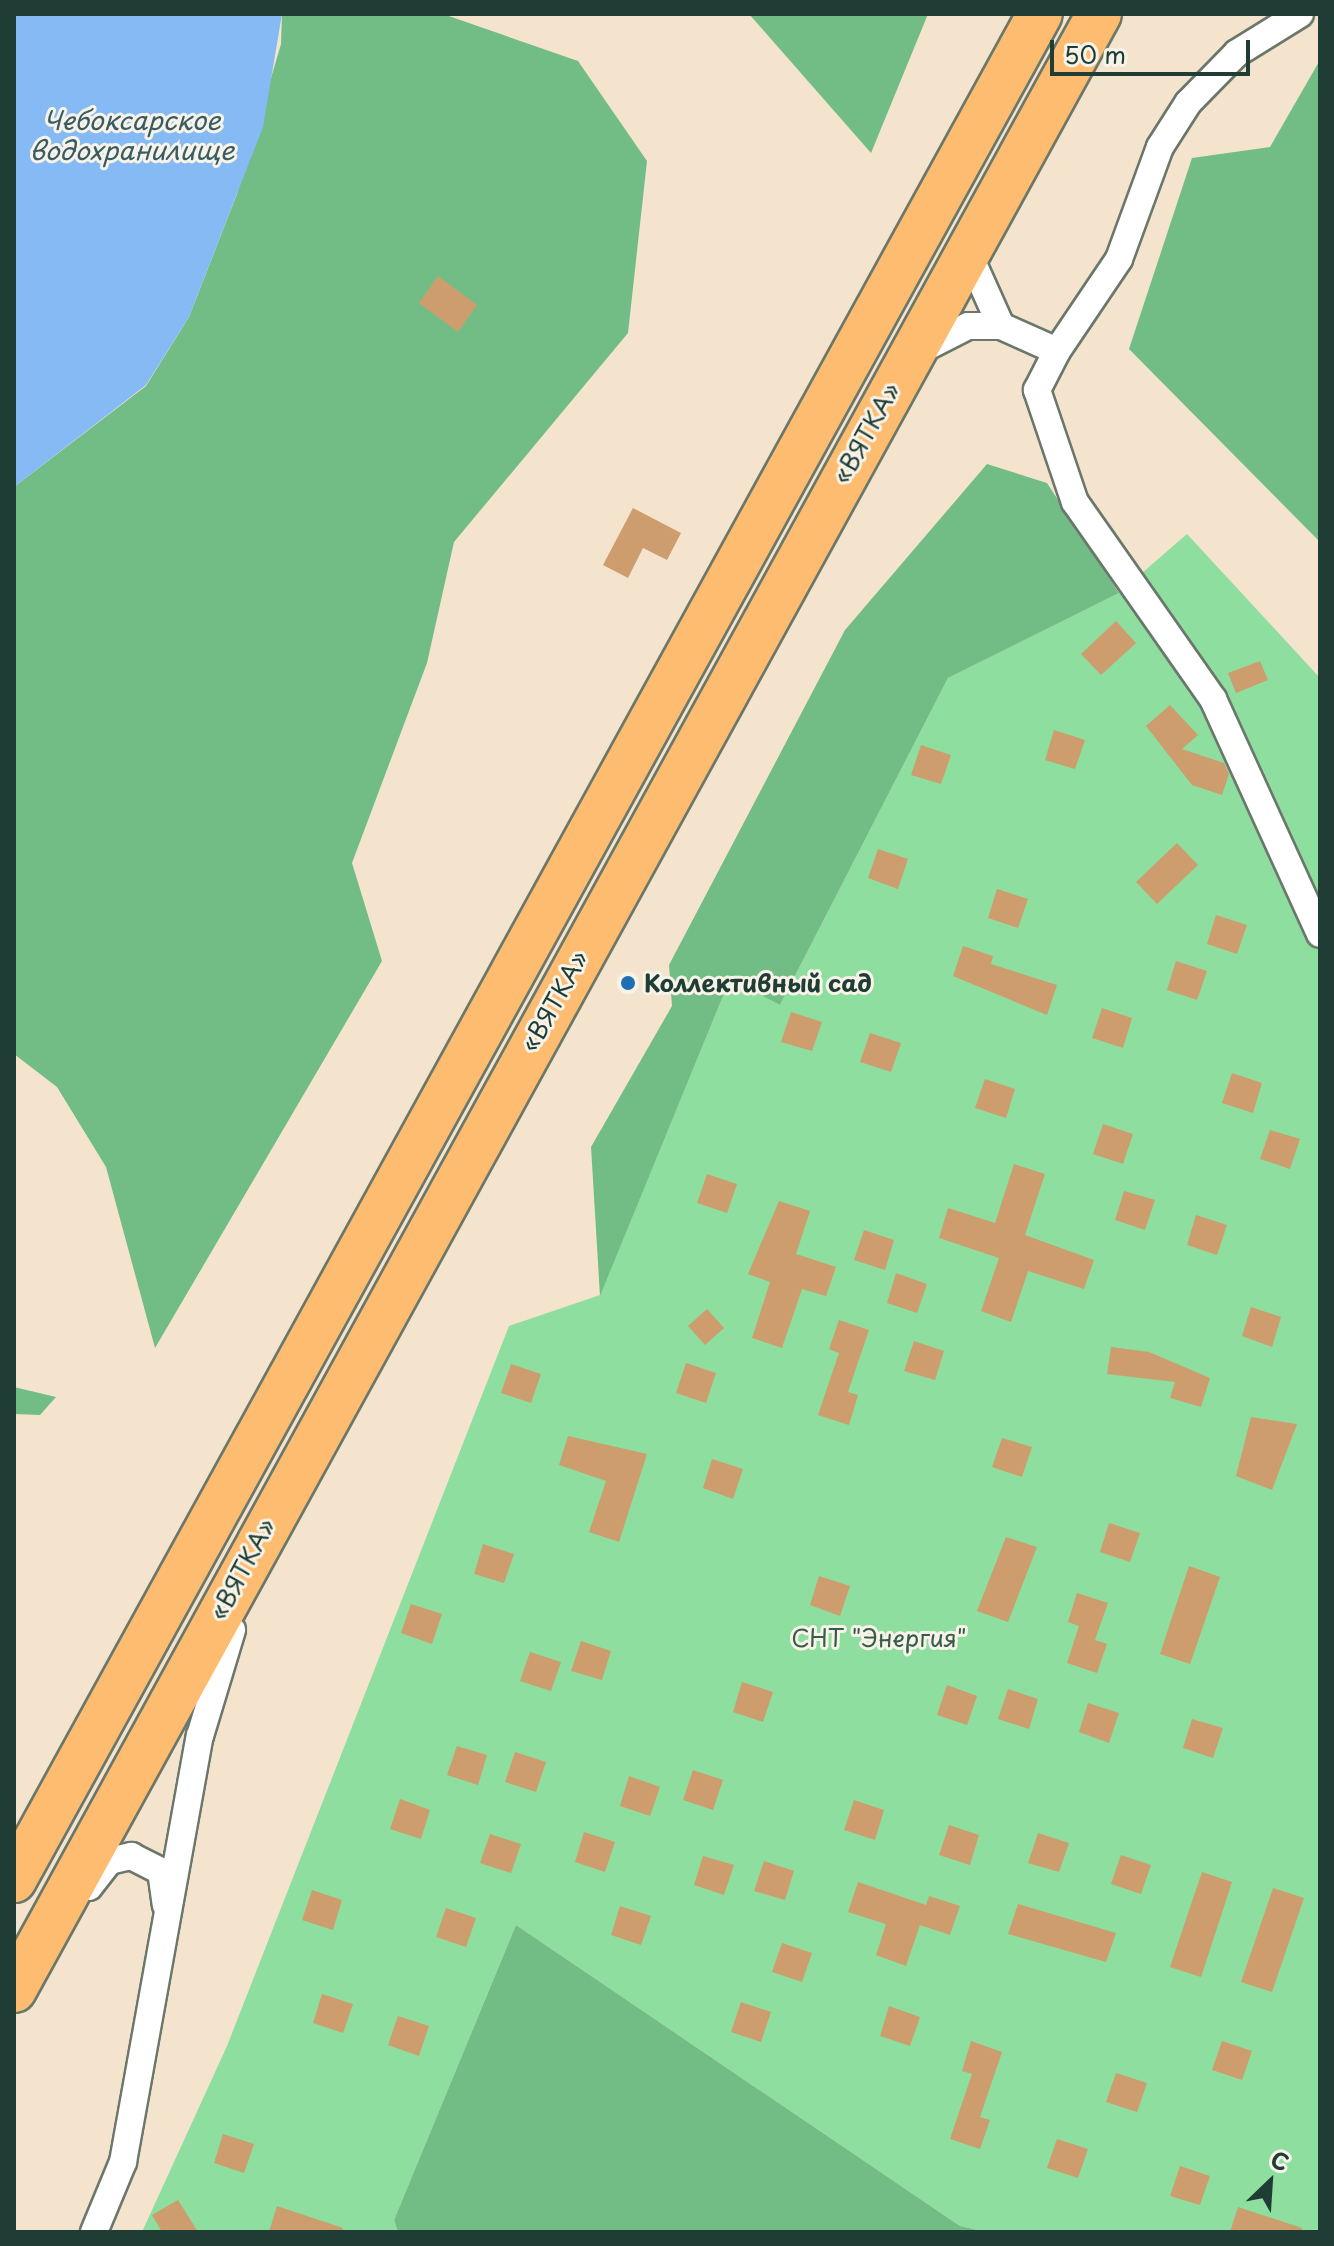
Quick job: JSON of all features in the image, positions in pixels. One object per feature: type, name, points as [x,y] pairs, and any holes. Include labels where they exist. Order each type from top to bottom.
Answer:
[{"type":"highway","points":[[14,1880],[1040,14]]},
{"type":"highway","name":"«ВЯТКА»","points":[[14,1990],[332,1402],[1099,14]]},
{"type":"street","points":[[1300,14],[1237,53],[1188,103],[1160,147],[1119,259],[1057,351],[1037,390],[1075,502],[1213,699],[1320,934]]},
{"type":"street","points":[[967,248],[1001,326]]},
{"type":"street","points":[[906,360],[968,326],[1001,326],[1057,351]]},
{"type":"street","points":[[94,2232],[123,2162],[210,1690],[332,1402]]},
{"type":"street","points":[[14,2003],[109,1861],[131,1856],[161,1871],[166,1921]]},
{"type":"green space","points":[[282,14],[443,14],[578,61],[647,161],[628,333],[454,542],[427,663],[352,863],[382,961],[155,1348],[106,1167],[57,1087],[14,1054],[14,487],[146,386],[189,317],[237,194],[281,44]]},
{"type":"green space","points":[[749,14],[928,14],[871,153]]},
{"type":"green space","points":[[1320,60],[1320,542],[1129,349],[1192,158],[1270,147]]},
{"type":"green space","points":[[987,464],[1047,483],[1119,593],[948,678],[780,1005],[730,979],[600,1296],[591,1147],[672,1006],[669,965],[845,630]]},
{"type":"green space","name":"СНТ \"Энергия\"","points":[[1187,534],[1320,678],[1320,2232],[987,2232],[960,2226],[516,1925],[394,2220],[398,2232],[142,2232],[227,2046],[509,1326],[600,1295],[730,979],[780,1005],[948,678],[1119,593]]},
{"type":"green space","points":[[14,1387],[56,1397],[40,1415],[14,1414]]},
{"type":"green space","points":[[516,1925],[960,2226],[987,2232],[398,2232],[394,2220]]},
{"type":"water","name":"Чебоксарское водохранилище","points":[[14,14],[282,14],[263,127],[189,317],[146,385],[14,487]]},
{"type":"building","points":[[438,276],[477,305],[458,332],[419,303]]},
{"type":"building","points":[[633,508],[681,533],[667,560],[643,548],[628,578],[603,565]]},
{"type":"building","points":[[1116,621],[1136,643],[1101,675],[1081,654]]},
{"type":"building","points":[[1260,661],[1268,680],[1236,693],[1228,673]]},
{"type":"building","points":[[1170,705],[1198,735],[1182,749],[1224,763],[1229,774],[1222,795],[1192,785],[1146,726]]},
{"type":"building","points":[[1054,730],[1085,740],[1075,769],[1045,760]]},
{"type":"building","points":[[921,745],[951,755],[941,784],[911,775]]},
{"type":"building","points":[[1177,843],[1198,865],[1157,904],[1136,882]]},
{"type":"building","points":[[878,849],[908,859],[898,889],[868,878]]},
{"type":"building","points":[[997,889],[1028,899],[1018,928],[988,918]]},
{"type":"building","points":[[1216,915],[1247,925],[1237,954],[1207,944]]},
{"type":"building","points":[[963,946],[993,956],[991,964],[1057,985],[1047,1015],[953,976]]},
{"type":"building","points":[[1176,961],[1207,971],[1197,1000],[1167,990]]},
{"type":"building","points":[[1102,1008],[1132,1018],[1123,1048],[1092,1038]]},
{"type":"building","points":[[791,1012],[822,1022],[812,1051],[781,1042]]},
{"type":"building","points":[[870,1033],[901,1043],[891,1072],[860,1062]]},
{"type":"building","points":[[1232,1073],[1262,1083],[1253,1113],[1222,1103]]},
{"type":"building","points":[[985,1079],[1015,1089],[1006,1118],[975,1108]]},
{"type":"building","points":[[1103,1124],[1133,1134],[1123,1164],[1093,1154]]},
{"type":"building","points":[[1270,1130],[1300,1139],[1290,1169],[1260,1159]]},
{"type":"building","points":[[1014,1164],[1045,1174],[1025,1235],[1094,1260],[1084,1289],[1028,1271],[1011,1322],[981,1311],[999,1258],[939,1238],[948,1208],[995,1223]]},
{"type":"building","points":[[707,1174],[737,1184],[727,1213],[697,1203]]},
{"type":"building","points":[[1124,1191],[1155,1200],[1145,1230],[1115,1220]]},
{"type":"building","points":[[779,1201],[810,1211],[796,1254],[836,1267],[826,1296],[802,1289],[782,1348],[752,1338],[770,1282],[748,1274]]},
{"type":"building","points":[[1196,1215],[1227,1225],[1217,1255],[1187,1245]]},
{"type":"building","points":[[864,1230],[894,1240],[885,1270],[854,1260]]},
{"type":"building","points":[[896,1273],[927,1284],[917,1313],[887,1303]]},
{"type":"building","points":[[1251,1307],[1281,1317],[1272,1347],[1242,1336]]},
{"type":"building","points":[[707,1309],[724,1328],[705,1345],[688,1326]]},
{"type":"building","points":[[839,1320],[869,1330],[848,1392],[858,1395],[849,1425],[818,1415],[839,1353],[829,1349]]},
{"type":"building","points":[[914,1341],[944,1351],[935,1380],[904,1371]]},
{"type":"building","points":[[1111,1347],[1149,1352],[1210,1378],[1201,1407],[1170,1398],[1175,1382],[1107,1374]]},
{"type":"building","points":[[686,1363],[716,1373],[706,1403],[676,1393]]},
{"type":"building","points":[[511,1364],[541,1374],[531,1403],[501,1393]]},
{"type":"building","points":[[1251,1417],[1297,1424],[1272,1490],[1236,1476]]},
{"type":"building","points":[[568,1436],[647,1454],[619,1542],[589,1532],[606,1481],[559,1465]]},
{"type":"building","points":[[1002,1438],[1032,1447],[1022,1477],[992,1467]]},
{"type":"building","points":[[712,1459],[743,1469],[733,1499],[703,1488]]},
{"type":"building","points":[[1109,1523],[1140,1533],[1130,1562],[1100,1552]]},
{"type":"building","points":[[1006,1537],[1037,1547],[1008,1622],[977,1611]]},
{"type":"building","points":[[483,1544],[514,1554],[504,1583],[474,1574]]},
{"type":"building","points":[[1189,1566],[1220,1577],[1190,1664],[1160,1654]]},
{"type":"building","points":[[819,1576],[850,1586],[840,1616],[810,1605]]},
{"type":"building","points":[[1077,1593],[1108,1603],[1095,1640],[1107,1644],[1097,1673],[1067,1663],[1079,1626],[1068,1622]]},
{"type":"building","points":[[411,1604],[442,1614],[432,1644],[401,1633]]},
{"type":"building","points":[[581,1641],[611,1651],[602,1680],[571,1671]]},
{"type":"building","points":[[530,1652],[561,1662],[551,1691],[520,1681]]},
{"type":"building","points":[[742,1682],[773,1692],[763,1722],[733,1712]]},
{"type":"building","points":[[947,1685],[977,1696],[967,1725],[937,1715]]},
{"type":"building","points":[[1008,1689],[1038,1699],[1029,1729],[998,1719]]},
{"type":"building","points":[[1088,1703],[1119,1713],[1109,1743],[1079,1732]]},
{"type":"building","points":[[1192,1719],[1223,1728],[1213,1758],[1183,1748]]},
{"type":"building","points":[[457,1746],[487,1755],[478,1785],[447,1775]]},
{"type":"building","points":[[515,1752],[546,1762],[536,1792],[505,1782]]},
{"type":"building","points":[[693,1770],[723,1780],[713,1810],[683,1800]]},
{"type":"building","points":[[629,1776],[660,1787],[650,1816],[620,1806]]},
{"type":"building","points":[[400,1799],[430,1810],[421,1839],[390,1829]]},
{"type":"building","points":[[854,1800],[884,1810],[875,1840],[844,1830]]},
{"type":"building","points":[[949,1825],[979,1835],[970,1865],[939,1855]]},
{"type":"building","points":[[584,1832],[615,1842],[605,1872],[575,1862]]},
{"type":"building","points":[[1038,1833],[1069,1843],[1059,1872],[1028,1863]]},
{"type":"building","points":[[490,1834],[521,1844],[511,1873],[480,1863]]},
{"type":"building","points":[[1121,1855],[1151,1865],[1141,1894],[1111,1884]]},
{"type":"building","points":[[703,1856],[734,1865],[724,1895],[694,1885]]},
{"type":"building","points":[[764,1861],[794,1871],[785,1900],[754,1891]]},
{"type":"building","points":[[1202,1872],[1232,1882],[1201,1977],[1170,1967]]},
{"type":"building","points":[[858,1882],[926,1905],[929,1896],[960,1906],[950,1935],[920,1925],[906,1966],[876,1955],[886,1924],[848,1912]]},
{"type":"building","points":[[1273,1888],[1304,1898],[1272,1992],[1241,1982]]},
{"type":"building","points":[[312,1890],[342,1900],[333,1930],[302,1920]]},
{"type":"building","points":[[1018,1904],[1116,1933],[1106,1962],[1008,1934]]},
{"type":"building","points":[[620,1906],[651,1916],[641,1945],[611,1935]]},
{"type":"building","points":[[446,1908],[476,1918],[466,1947],[436,1937]]},
{"type":"building","points":[[782,1943],[812,1953],[802,1982],[772,1972]]},
{"type":"building","points":[[322,1994],[353,2004],[343,2033],[313,2023]]},
{"type":"building","points":[[741,2002],[771,2012],[761,2042],[731,2032]]},
{"type":"building","points":[[889,2006],[920,2017],[910,2046],[880,2036]]},
{"type":"building","points":[[398,2016],[429,2026],[419,2056],[388,2045]]},
{"type":"building","points":[[971,2041],[1002,2052],[980,2117],[990,2120],[980,2149],[950,2139],[972,2074],[962,2071]]},
{"type":"building","points":[[1222,2041],[1252,2051],[1242,2080],[1212,2070]]},
{"type":"building","points":[[1116,2073],[1147,2083],[1137,2112],[1106,2102]]},
{"type":"building","points":[[223,2134],[254,2144],[244,2173],[214,2163]]},
{"type":"building","points":[[1057,2139],[1088,2149],[1078,2178],[1047,2168]]},
{"type":"building","points":[[1180,2166],[1210,2176],[1200,2205],[1170,2196]]},
{"type":"building","points":[[178,2200],[198,2232],[162,2232],[152,2215]]},
{"type":"building","points":[[277,2206],[343,2228],[342,2232],[269,2232]]},
{"type":"building","points":[[1238,2207],[1302,2228],[1301,2232],[1230,2232]]},
{"type":"place","name":"Коллективный сад","points":[[628,983]]}]
